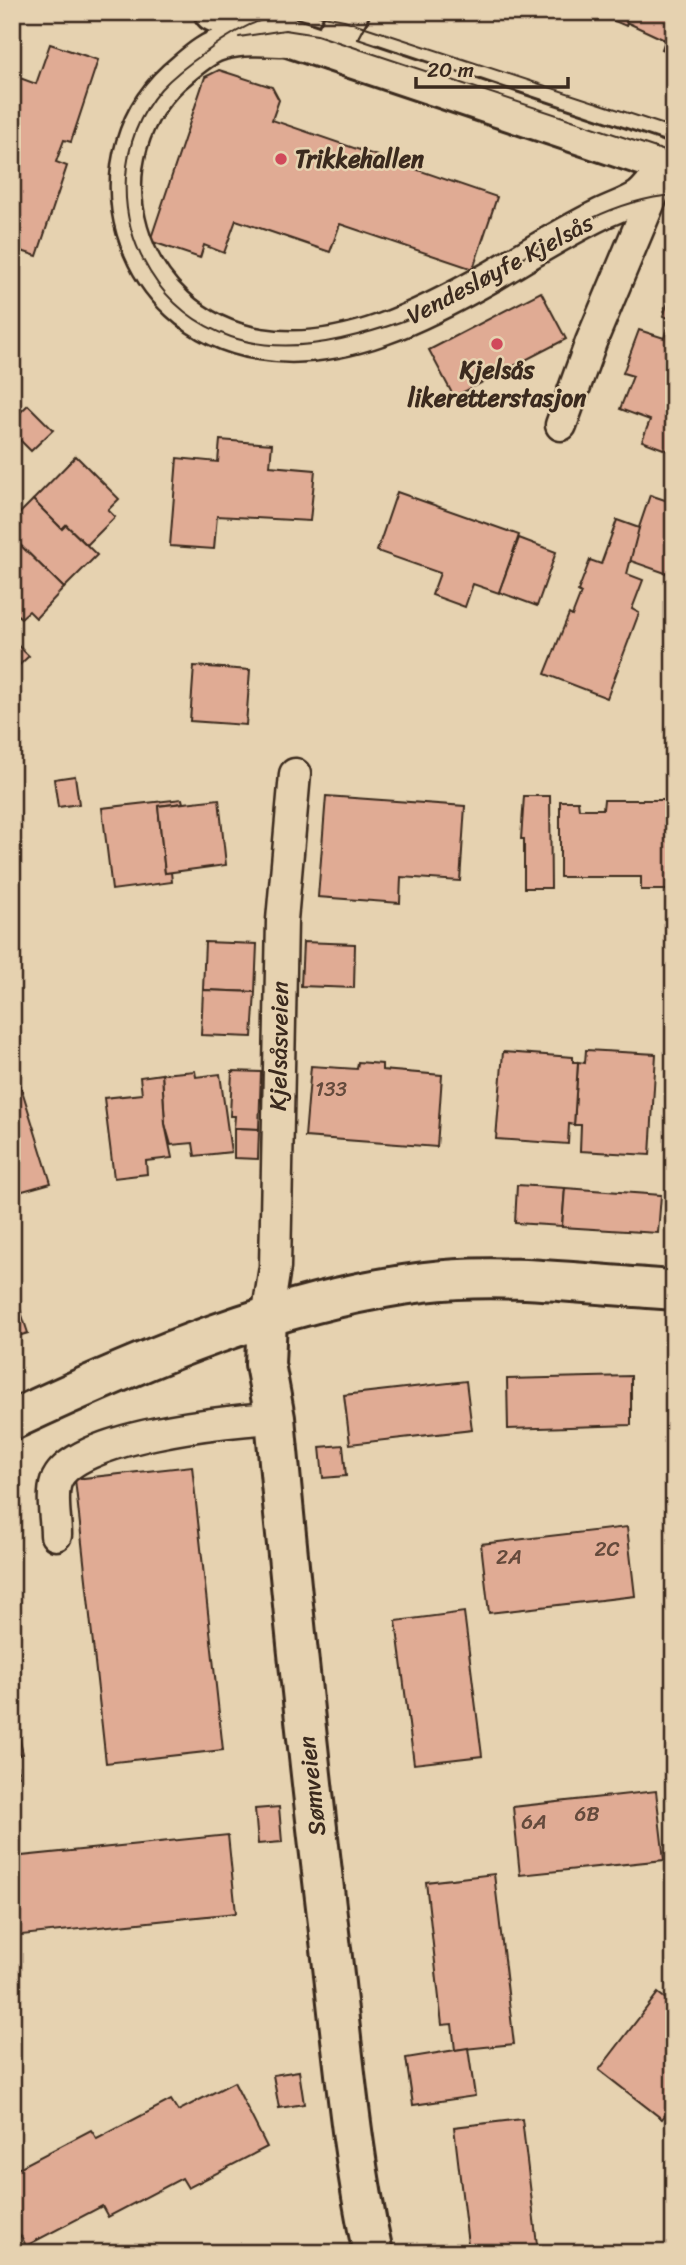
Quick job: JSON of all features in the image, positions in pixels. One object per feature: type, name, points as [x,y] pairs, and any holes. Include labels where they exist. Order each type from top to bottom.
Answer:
[{"type":"street","points":[[214,12],[670,165]]},
{"type":"street","points":[[316,46],[349,12]]},
{"type":"street","points":[[12,1420],[170,1351],[300,1306],[425,1282],[537,1281],[674,1290]]},
{"type":"street","name":"Sømveien","points":[[267,1318],[265,1364],[275,1418],[313,1800],[357,2166],[373,2253]]},
{"type":"lane","name":"Vendesløyfe Kjelsås","points":[[316,46],[221,44],[198,57],[171,79],[149,106],[139,124],[127,165],[126,203],[129,223],[151,275],[191,317],[240,340],[285,346],[331,341],[412,318],[638,197],[670,165]]},
{"type":"lane","points":[[561,425],[591,342],[670,165]]},
{"type":"lane","name":"Kjelsåsveien","points":[[267,1318],[275,1267],[282,920],[295,774]]},
{"type":"lane","points":[[56,1535],[55,1483],[64,1468],[101,1450],[167,1429],[275,1418]]},
{"type":"building","points":[[594,12],[630,12],[626,26]]},
{"type":"building","points":[[630,12],[674,12],[665,40],[626,22]]},
{"type":"building","points":[[674,14],[674,53],[662,49]]},
{"type":"building","points":[[50,44],[98,60],[71,142],[64,140],[56,162],[67,166],[37,256],[12,248],[12,100],[20,78],[36,84]]},
{"type":"building","name":"Trikkehallen","points":[[219,70],[272,87],[279,100],[272,120],[497,197],[473,269],[340,224],[330,252],[236,220],[224,253],[204,245],[200,258],[150,241],[205,77]]},
{"type":"building","points":[[674,287],[674,320],[663,316]]},
{"type":"building","name":"Kjelsås likeretterstasjon","points":[[541,292],[566,339],[454,397],[429,350]]},
{"type":"building","points":[[671,319],[674,320],[674,453],[642,441],[650,420],[620,409],[633,376],[623,373],[639,330],[664,338]]},
{"type":"building","points":[[28,405],[53,430],[31,451],[12,432],[12,420]]},
{"type":"building","points":[[220,440],[272,444],[270,466],[315,470],[310,521],[217,516],[214,549],[170,546],[177,458],[218,462]]},
{"type":"building","points":[[76,456],[119,499],[108,510],[115,517],[87,545],[66,525],[62,529],[33,500]]},
{"type":"building","points":[[397,492],[519,535],[499,593],[473,584],[465,607],[432,595],[440,573],[377,551]]},
{"type":"building","points":[[650,495],[674,503],[674,576],[628,560]]},
{"type":"building","points":[[33,500],[62,529],[66,525],[97,555],[64,588],[12,537],[12,521]]},
{"type":"building","points":[[617,520],[639,528],[627,574],[643,580],[632,609],[639,613],[607,698],[545,674],[569,614],[572,616],[590,560],[601,564]]},
{"type":"building","points":[[12,537],[64,588],[36,618],[29,611],[21,618],[12,610]]},
{"type":"building","points":[[519,538],[556,552],[537,606],[499,592]]},
{"type":"building","points":[[12,640],[29,656],[12,672]]},
{"type":"building","points":[[194,666],[250,670],[246,725],[190,721]]},
{"type":"building","points":[[75,776],[79,804],[58,807],[54,779]]},
{"type":"building","points":[[326,796],[465,806],[460,881],[401,877],[400,903],[318,897]]},
{"type":"building","points":[[524,796],[550,796],[551,888],[524,888],[524,839],[521,839]]},
{"type":"building","points":[[182,799],[183,803],[158,806],[165,873],[171,872],[172,882],[112,890],[102,808]]},
{"type":"building","points":[[219,799],[226,865],[165,873],[158,806]]},
{"type":"building","points":[[604,800],[674,800],[674,877],[670,877],[670,890],[641,890],[641,877],[560,877],[560,801],[578,801],[579,809],[603,809]]},
{"type":"building","points":[[673,890],[674,938],[671,938]]},
{"type":"building","points":[[205,942],[257,944],[255,992],[203,990]]},
{"type":"building","points":[[303,942],[355,944],[354,988],[301,986]]},
{"type":"building","points":[[203,990],[255,992],[252,1037],[201,1035]]},
{"type":"building","points":[[586,1050],[656,1054],[650,1155],[580,1151],[581,1125],[574,1125],[578,1062],[585,1063]]},
{"type":"building","points":[[503,1052],[573,1057],[573,1062],[578,1062],[574,1125],[569,1124],[568,1144],[496,1139]]},
{"type":"building","points":[[358,1062],[382,1064],[382,1070],[442,1075],[437,1147],[305,1137],[311,1066],[357,1069]]},
{"type":"building","points":[[195,1071],[196,1077],[220,1074],[231,1152],[195,1156],[193,1143],[171,1145],[165,1124],[162,1074]]},
{"type":"building","points":[[232,1071],[261,1072],[259,1129],[234,1128],[235,1116],[230,1116]]},
{"type":"building","points":[[162,1074],[165,1124],[172,1158],[146,1161],[147,1174],[114,1178],[104,1098],[142,1094],[140,1077]]},
{"type":"building","points":[[20,1084],[51,1183],[12,1194],[12,1086]]},
{"type":"building","points":[[234,1128],[259,1129],[258,1159],[234,1158]]},
{"type":"building","points":[[517,1185],[565,1188],[562,1226],[515,1223]]},
{"type":"building","points":[[565,1188],[661,1195],[658,1233],[562,1227]]},
{"type":"building","points":[[20,1309],[28,1333],[12,1338],[12,1312]]},
{"type":"building","points":[[631,1376],[631,1425],[508,1429],[507,1379]]},
{"type":"building","points":[[466,1381],[472,1430],[350,1444],[344,1395]]},
{"type":"building","points":[[343,1445],[346,1476],[323,1478],[320,1447]]},
{"type":"building","points":[[192,1466],[223,1750],[106,1763],[75,1479]]},
{"type":"building","points":[[627,1527],[635,1596],[489,1613],[481,1544]]},
{"type":"building","points":[[464,1612],[482,1756],[414,1764],[396,1621]]},
{"type":"building","points":[[12,1705],[23,1754],[15,1756],[19,1776],[12,1777]]},
{"type":"building","points":[[656,1791],[664,1860],[520,1875],[513,1807]]},
{"type":"building","points":[[279,1807],[282,1842],[258,1844],[255,1809]]},
{"type":"building","points":[[228,1835],[236,1913],[12,1936],[12,1857]]},
{"type":"building","points":[[494,1874],[514,2044],[455,2050],[452,2024],[442,2025],[426,1882]]},
{"type":"building","points":[[658,1993],[671,2003],[674,2000],[674,2104],[662,2119],[599,2070]]},
{"type":"building","points":[[468,2048],[475,2096],[413,2105],[406,2058]]},
{"type":"building","points":[[299,2071],[304,2104],[279,2108],[273,2075]]},
{"type":"building","points":[[234,2082],[267,2147],[188,2188],[182,2178],[108,2217],[102,2206],[26,2246],[21,2236],[12,2241],[12,2161],[17,2169],[91,2130],[97,2139],[171,2100],[178,2111]]},
{"type":"building","points":[[522,2119],[538,2253],[469,2253],[454,2127]]},
{"type":"tram line","points":[[674,128],[344,20],[308,14],[286,14],[254,23],[234,33],[188,65],[161,89],[146,109],[136,131],[129,155],[126,203],[131,227],[150,272],[166,294],[185,312],[231,337],[258,344],[286,346],[341,339],[414,317],[455,298],[587,220],[615,208],[674,195]]},
{"type":"tram line","points":[[239,37],[285,30],[317,35],[674,154]]},
{"type":"place","name":"Trikkehallen","points":[[281,159]]},
{"type":"place","name":"Kjelsås likeretterstasjon","points":[[497,344]]}]
